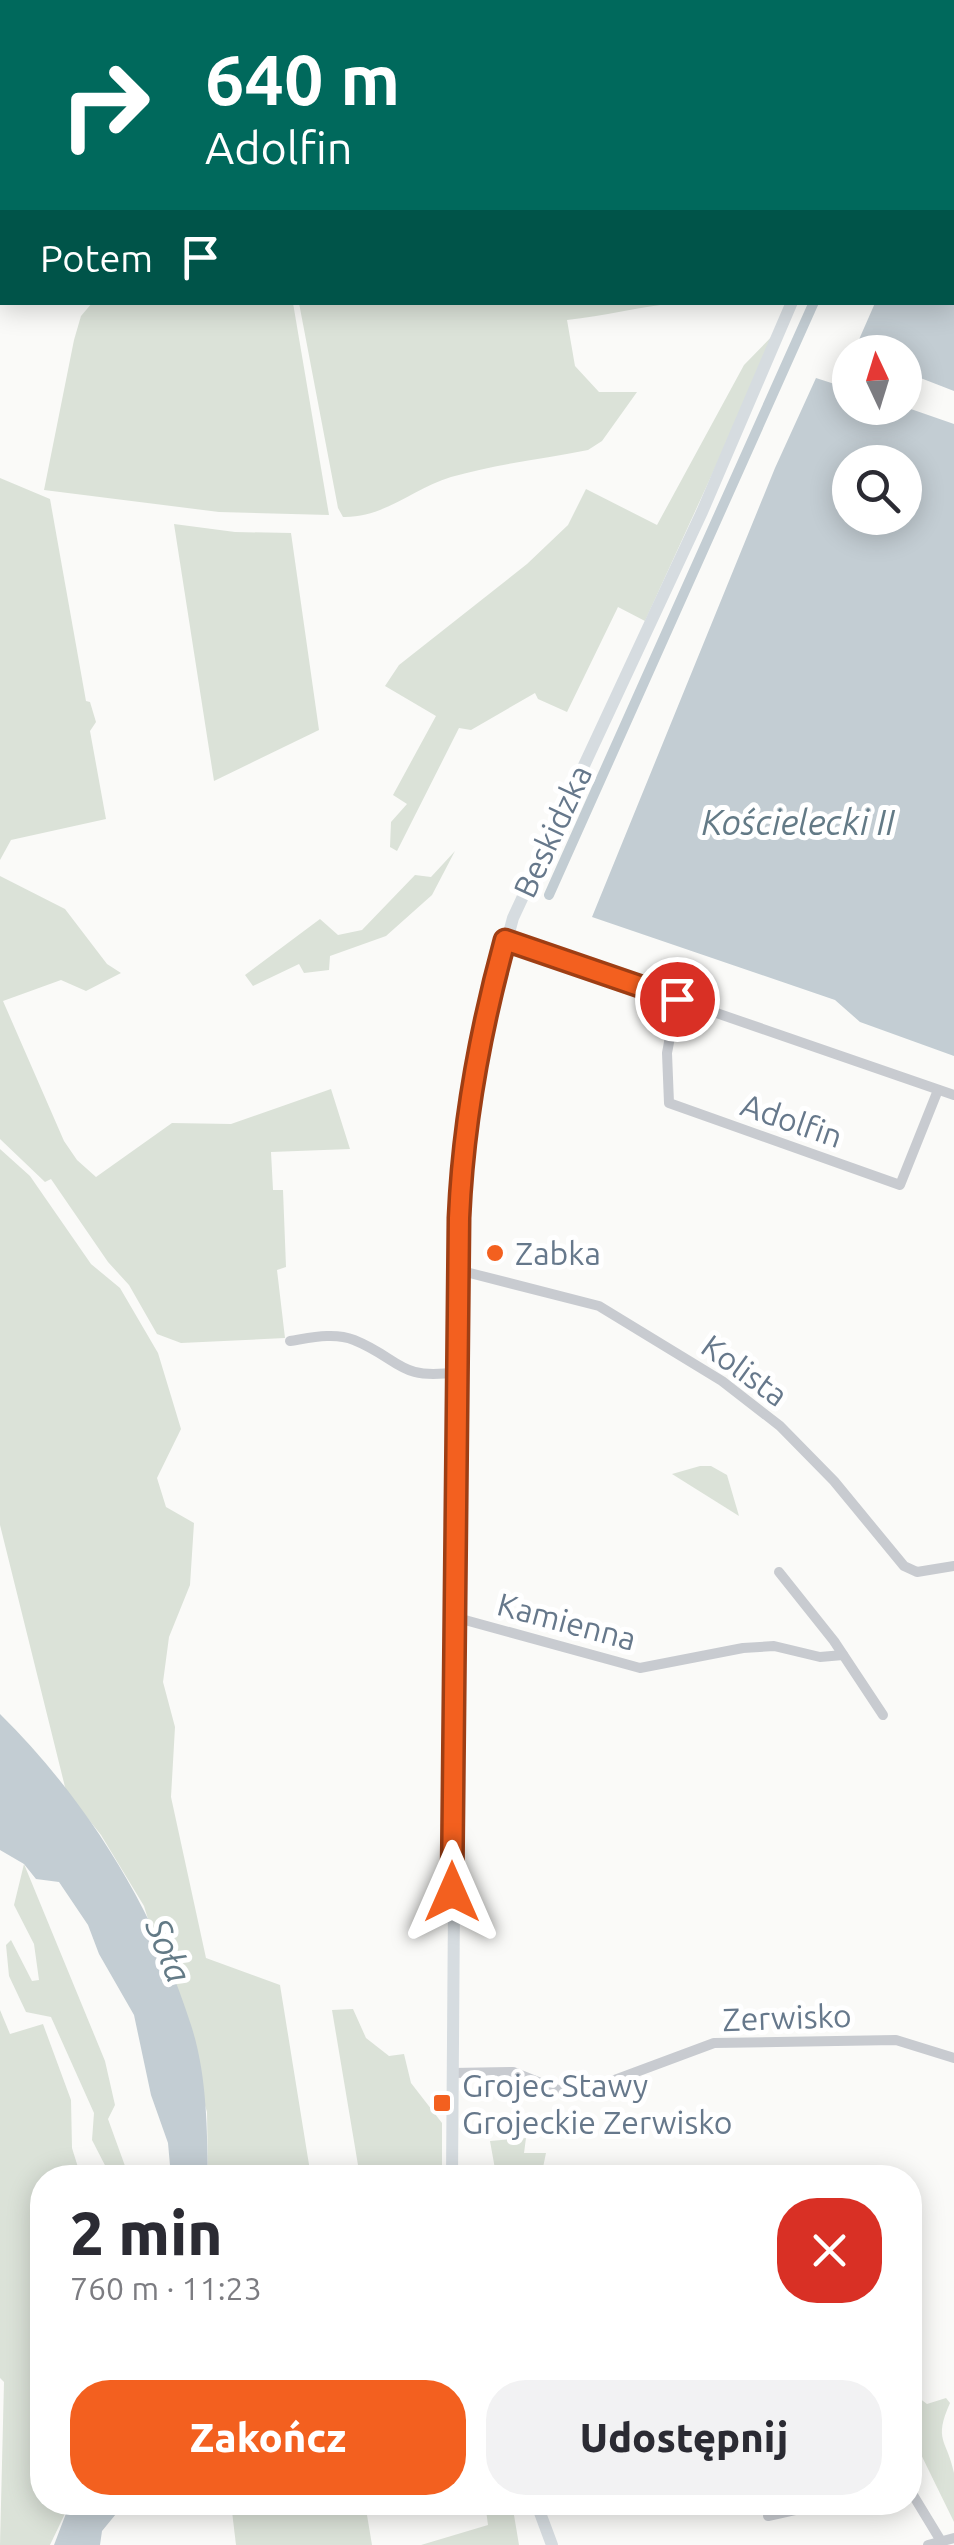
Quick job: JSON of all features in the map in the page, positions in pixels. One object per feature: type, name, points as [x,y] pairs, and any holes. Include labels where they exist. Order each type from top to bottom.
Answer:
[{"type":"main road","name":"Beskidzka","points":[[452,2165],[458,1270],[466,1135],[483,1029],[505,940],[527,882],[702,512],[791,305]]},
{"type":"main road","points":[[541,2515],[552,2545]]},
{"type":"street","points":[[505,940],[954,1095]]},
{"type":"street","name":"Adolfin","points":[[677,999],[667,1053],[669,1103],[900,1185],[938,1090]]},
{"type":"street","name":"Kolista","points":[[458,1270],[593,1304],[618,1315],[730,1386],[780,1426],[834,1481],[904,1566],[917,1572],[954,1566]]},
{"type":"street","points":[[290,1341],[351,1338],[407,1372],[457,1372]]},
{"type":"street","points":[[778,1572],[843,1654],[883,1716]]},
{"type":"street","name":"Kamienna","points":[[454,1616],[640,1668],[743,1648],[774,1646],[820,1656],[843,1654]]},
{"type":"street","name":"Zerwisko","points":[[452,2073],[513,2072],[558,2090],[580,2094],[714,2043],[896,2040],[954,2058]]},
{"type":"street","points":[[922,2510],[941,2542]]},
{"type":"street","points":[[768,2516],[773,2515]]},
{"type":"street","points":[[928,2545],[954,2538]]},
{"type":"shaded area","points":[[90,305],[293,305],[329,515],[219,512],[44,490],[81,316]]},
{"type":"shaded area","points":[[300,305],[663,305],[567,320],[575,366],[599,392],[637,392],[602,441],[588,450],[451,477],[372,513],[343,517],[338,508]]},
{"type":"shaded area","points":[[778,330],[645,621],[618,607],[567,712],[538,699],[535,693],[471,730],[459,728],[397,851],[390,847],[391,822],[407,804],[393,795],[436,716],[385,686],[399,665],[527,564],[568,525],[586,489],[657,525],[744,365]]},
{"type":"shaded area","points":[[0,478],[50,499],[86,701],[90,702],[96,722],[90,731],[106,819],[11,840],[0,860]]},
{"type":"shaded area","points":[[174,524],[235,532],[291,533],[319,730],[214,781]]},
{"type":"shaded area","points":[[455,851],[432,895],[386,936],[330,956],[329,970],[304,973],[299,964],[253,986],[245,975],[320,919],[338,935],[362,930],[415,875],[431,877]]},
{"type":"shaded area","points":[[0,876],[65,909],[107,964],[121,973],[86,991],[61,980],[3,1001],[64,1141],[96,1177],[172,1123],[231,1124],[331,1089],[350,1149],[271,1152],[273,1190],[283,1190],[286,1267],[277,1270],[285,1338],[181,1343],[157,1334],[129,1285],[108,1262],[51,1179],[45,1182],[0,1139]]},
{"type":"shaded area","points":[[0,1149],[30,1176],[91,1264],[120,1288],[158,1353],[181,1429],[157,1478],[166,1507],[194,1523],[190,1585],[169,1637],[163,1682],[175,1727],[171,1797],[206,1958],[280,1985],[309,2165],[208,2165],[207,2112],[144,1906],[101,1835],[66,1791],[0,1525]]},
{"type":"shaded area","points":[[711,1466],[727,1475],[739,1516],[672,1474]]},
{"type":"shaded area","points":[[24,1864],[105,2061],[115,2105],[108,2119],[125,2165],[105,2165],[92,2140],[94,2113],[51,2017],[26,2012],[9,1976],[6,1945],[11,1940],[32,1981],[39,1980],[34,1944],[14,1905]]},
{"type":"shaded area","points":[[353,2009],[366,2038],[389,2056],[404,2054],[411,2083],[442,2123],[442,2165],[358,2165],[332,2010]]},
{"type":"shaded area","points":[[0,2010],[10,2034],[43,2024],[71,2100],[72,2148],[77,2165],[30,2165],[30,2515],[64,2515],[50,2545],[0,2545],[4,2382],[0,2378]]},
{"type":"shaded area","points":[[526,2138],[524,2153],[546,2153],[544,2165],[494,2165],[490,2141]]},
{"type":"shaded area","points":[[946,2398],[950,2403],[942,2433],[954,2473],[954,2522],[922,2457],[922,2400],[927,2404]]},
{"type":"shaded area","points":[[232,2515],[367,2515],[372,2545],[236,2545]]},
{"type":"shaded area","points":[[487,2515],[514,2515],[519,2545],[421,2545],[488,2525]]},
{"type":"water","points":[[874,305],[954,305],[954,391],[922,379],[922,335],[861,335]]},
{"type":"water","name":"Kościelecki II","points":[[816,378],[832,383],[832,425],[922,425],[922,413],[954,424],[954,1056],[860,1022],[835,1000],[592,917],[775,468]]},
{"type":"water","points":[[0,1714],[32,1747],[89,1819],[158,1939],[191,2025],[200,2062],[208,2165],[170,2165],[168,2143],[151,2095],[134,2015],[99,1954],[88,1925],[59,1882],[36,1879],[24,1864],[0,1850]]},
{"type":"water","points":[[65,2515],[115,2515],[102,2531],[100,2545],[54,2545]]},
{"type":"waterway","points":[[549,895],[813,305]]},
{"type":"place","name":"Zabka","points":[[495,1253]]},
{"type":"place","name":"Grojec Stawy Grojeckie Zerwisko","points":[[442,2103]]},
{"type":"route","points":[[452,1892],[459,1218],[466,1135],[493,985],[505,940],[677,999]]},
{"type":"water label","name":"Soła","points":[[169,1950]]}]
